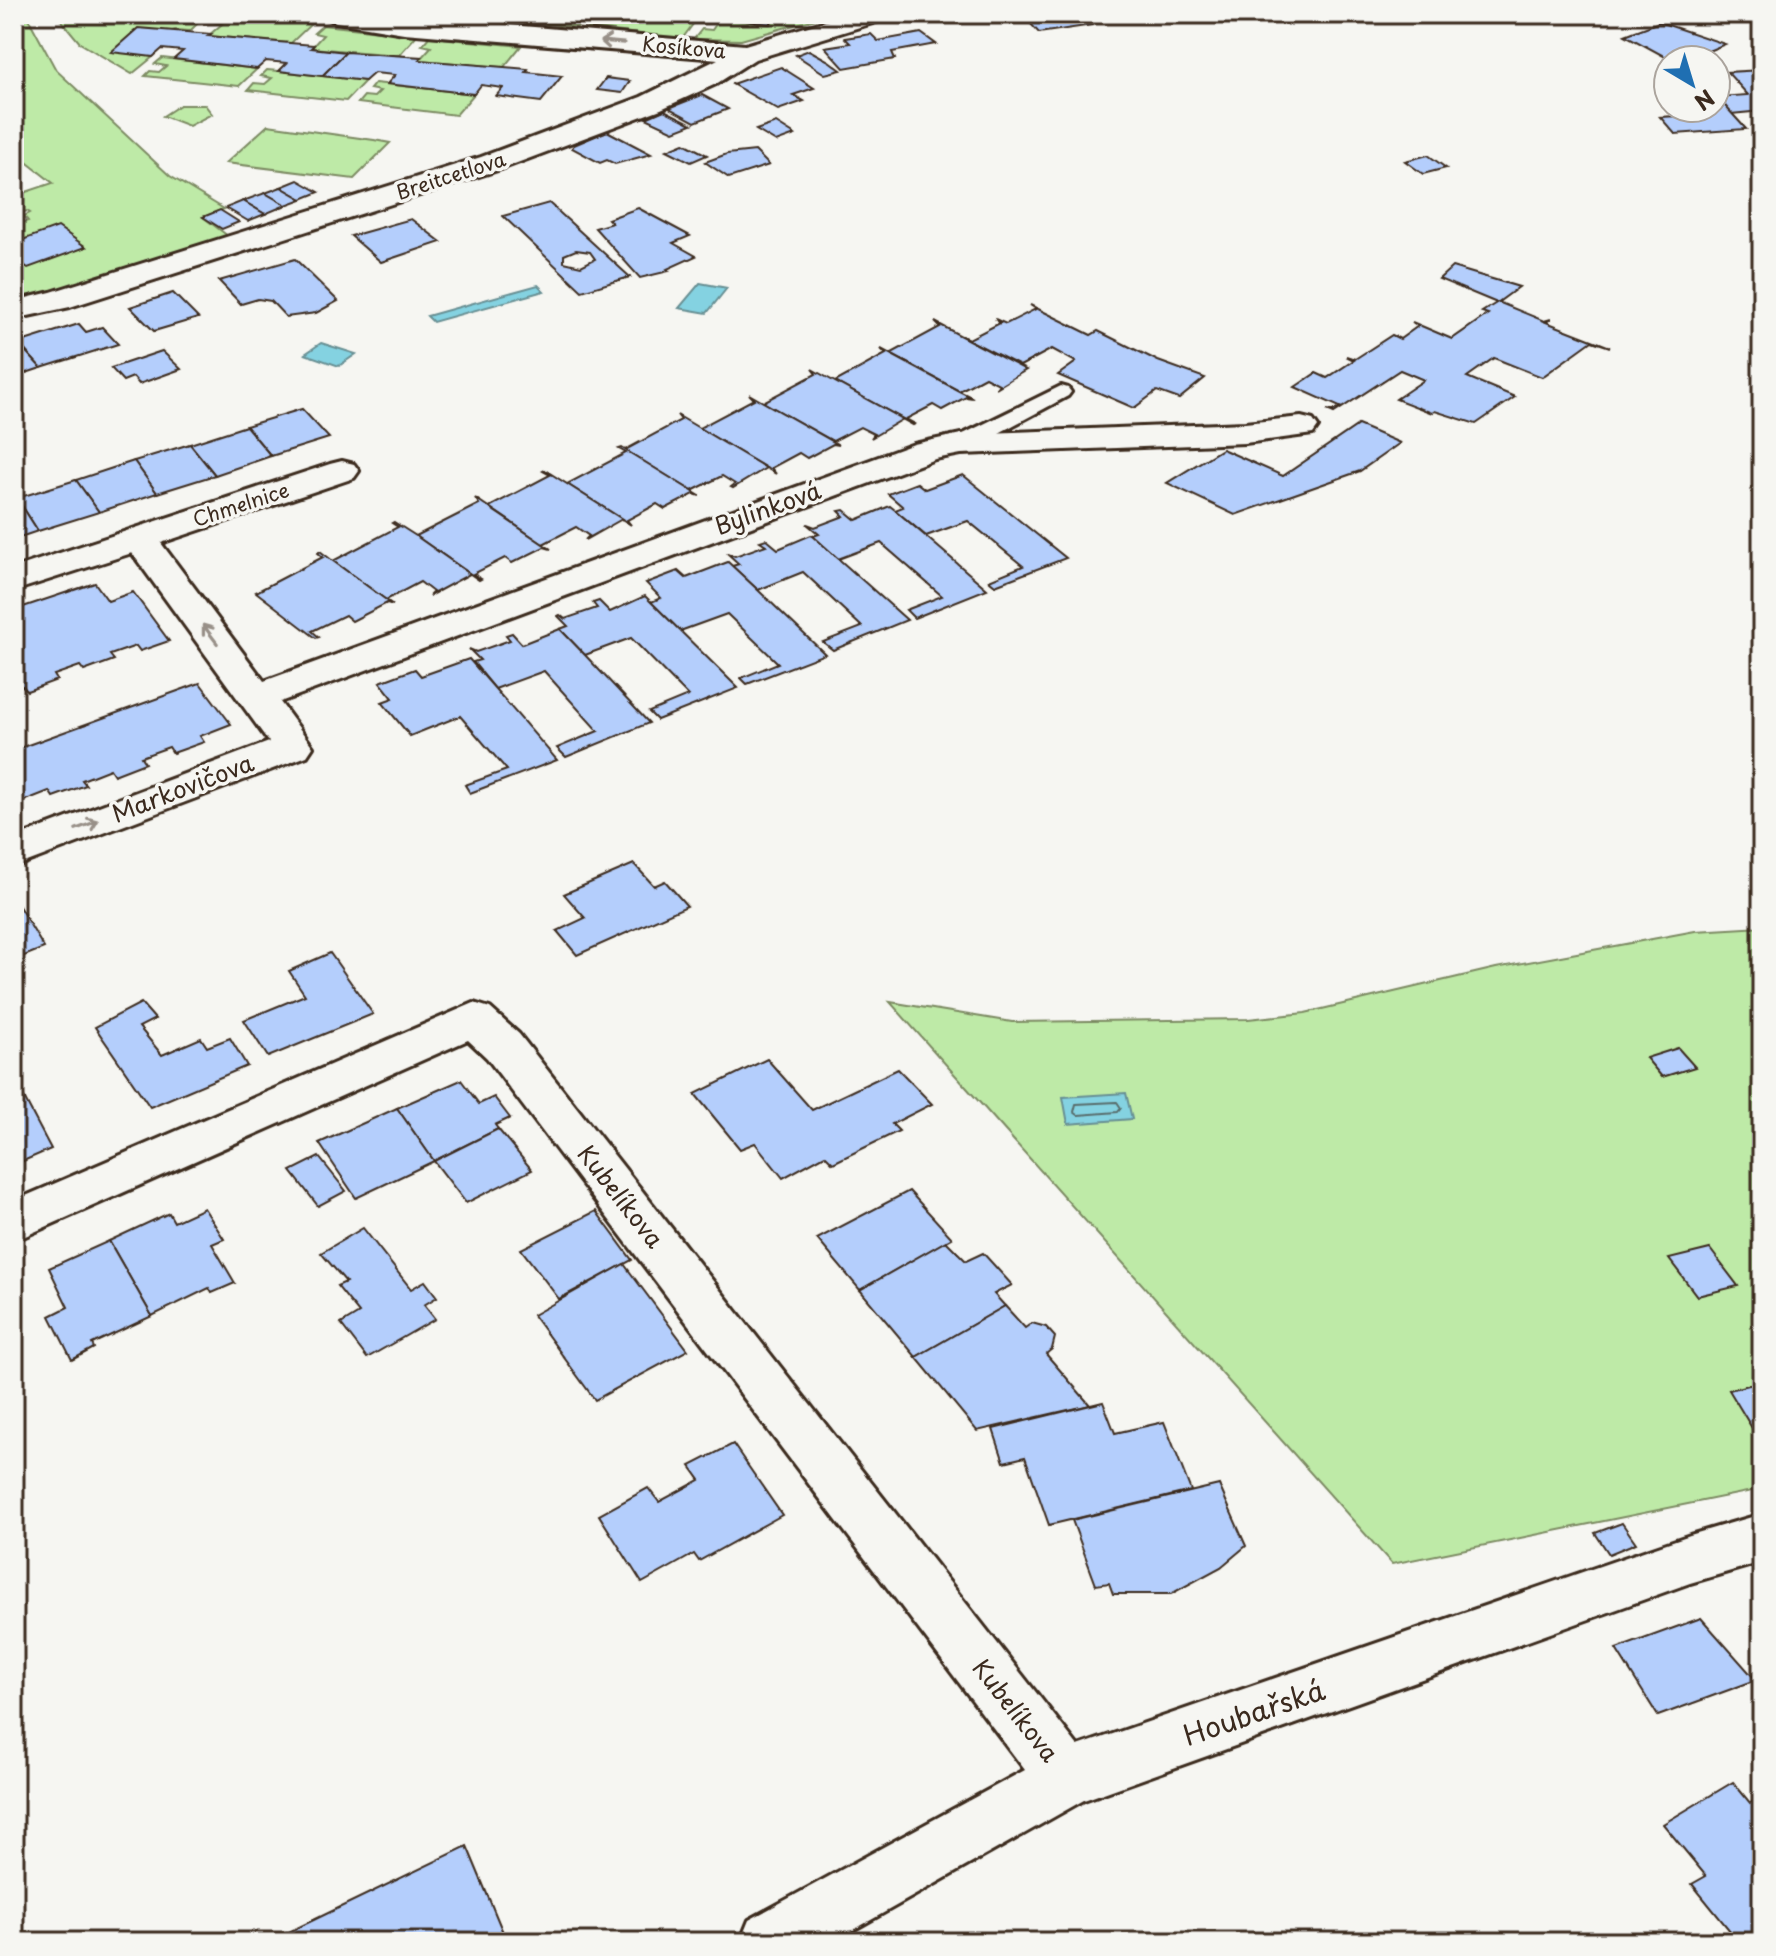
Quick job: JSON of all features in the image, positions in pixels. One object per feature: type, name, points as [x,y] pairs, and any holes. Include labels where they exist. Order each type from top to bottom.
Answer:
[{"type":"street","name":"Kosíkova","points":[[336,14],[404,25],[746,53]]},
{"type":"street","name":"Breitcetlova","points":[[14,310],[59,300],[277,233],[518,154],[651,103],[706,78],[746,53],[877,14]]},
{"type":"street","name":"Bylinková","points":[[257,697],[926,451],[961,444],[1245,433],[1301,427]]},
{"type":"street","name":"Chmelnice","points":[[14,580],[342,471]]},
{"type":"street","points":[[139,538],[257,697]]},
{"type":"street","name":"Markovičova","points":[[14,853],[293,747],[257,697]]},
{"type":"street","name":"Kubelíkova","points":[[14,1222],[474,1019],[503,1046],[1067,1778]]},
{"type":"street","name":"Houbařská","points":[[771,1942],[1067,1778],[1690,1559],[1762,1538]]},
{"type":"lane","points":[[961,444],[1061,392]]},
{"type":"green space","points":[[14,14],[26,14],[56,70],[170,176],[224,209],[203,217],[232,239],[36,300],[28,299],[14,289],[14,225],[28,221],[24,216],[30,213],[20,213],[14,208],[14,196],[53,183],[24,160],[14,162]]},
{"type":"green space","points":[[56,14],[82,14],[84,18],[110,14],[207,14],[190,31],[175,30],[112,51],[153,57],[132,74],[80,43]]},
{"type":"green space","points":[[220,14],[250,14],[311,24],[291,43],[208,36],[222,24],[212,22]]},
{"type":"green space","points":[[484,14],[587,14],[577,27],[482,17]]},
{"type":"green space","points":[[610,14],[699,16],[682,39],[588,28],[596,17],[607,18]]},
{"type":"green space","points":[[777,14],[833,14],[741,40],[694,39],[702,29],[712,30],[720,18],[770,24]]},
{"type":"green space","points":[[323,25],[417,35],[399,55],[311,48],[323,35],[314,33]]},
{"type":"green space","points":[[429,37],[521,46],[504,67],[419,60],[431,47],[422,45]]},
{"type":"green space","points":[[162,58],[257,69],[239,86],[145,76],[150,71],[159,72],[166,66],[155,64]]},
{"type":"green space","points":[[267,70],[365,81],[346,101],[248,90],[254,83],[265,84],[272,78],[261,76]]},
{"type":"green space","points":[[375,83],[474,94],[456,115],[358,103],[364,96],[374,97],[380,91],[370,89]]},
{"type":"green space","points":[[180,105],[205,105],[212,114],[189,126],[163,116]]},
{"type":"green space","points":[[268,125],[390,143],[354,179],[226,163]]},
{"type":"green space","points":[[1762,927],[1762,1489],[1392,1564],[890,1002],[1012,1022],[1248,1019],[1305,1013],[1496,968],[1695,931]]},
{"type":"water","points":[[700,283],[727,288],[707,313],[679,308]]},
{"type":"water","points":[[538,285],[544,291],[433,322],[427,316]]},
{"type":"water","points":[[321,343],[356,354],[339,366],[305,354]]},
{"type":"water","points":[[1126,1093],[1132,1119],[1068,1124],[1063,1097]]},
{"type":"building","points":[[723,14],[777,14],[770,24],[720,18]]},
{"type":"building","points":[[1022,14],[1088,14],[1093,25],[1039,33]]},
{"type":"building","points":[[1659,22],[1725,44],[1652,44],[1652,50],[1625,35]]},
{"type":"building","points":[[138,28],[314,45],[311,48],[346,52],[322,76],[279,71],[287,63],[266,61],[257,69],[174,59],[183,51],[162,49],[153,57],[111,52]]},
{"type":"building","points":[[921,33],[936,44],[892,52],[895,59],[844,68],[825,47],[850,43],[845,38],[871,34],[878,41]]},
{"type":"building","points":[[809,50],[841,70],[825,74],[796,55]]},
{"type":"building","points":[[346,52],[421,57],[419,60],[528,69],[526,72],[562,76],[541,102],[496,96],[503,88],[481,85],[474,94],[387,84],[395,75],[374,73],[365,81],[322,76]]},
{"type":"building","points":[[781,67],[814,88],[793,95],[804,101],[778,110],[732,84]]},
{"type":"building","points":[[1762,70],[1762,111],[1732,114],[1732,96],[1748,95],[1732,77],[1732,72]]},
{"type":"building","points":[[606,78],[630,81],[622,93],[597,90]]},
{"type":"building","points":[[702,95],[728,109],[695,122],[669,108]]},
{"type":"building","points":[[664,110],[692,124],[674,131],[646,118]]},
{"type":"building","points":[[1732,114],[1746,129],[1675,134],[1666,124],[1732,124]]},
{"type":"building","points":[[776,123],[795,135],[776,142],[756,130]]},
{"type":"building","points":[[607,131],[651,154],[615,164],[607,160],[600,163],[572,148]]},
{"type":"building","points":[[684,143],[707,155],[691,162],[667,150]]},
{"type":"building","points":[[755,151],[769,165],[729,178],[705,162],[727,154]]},
{"type":"building","points":[[1428,155],[1446,168],[1423,174],[1405,161]]},
{"type":"building","points":[[298,180],[319,192],[302,199],[281,187]]},
{"type":"building","points":[[281,187],[302,199],[286,205],[265,193]]},
{"type":"building","points":[[265,193],[286,205],[265,214],[243,201]]},
{"type":"building","points":[[243,201],[265,214],[248,221],[226,208]]},
{"type":"building","points":[[549,203],[630,277],[582,291],[503,216]],"holes":[[[576,250],[590,252],[595,259],[581,266],[564,262],[564,255]]]},
{"type":"building","points":[[638,208],[690,236],[673,243],[696,256],[667,269],[669,271],[640,278],[595,228],[612,223],[608,219]]},
{"type":"building","points":[[220,210],[239,222],[222,229],[203,217]]},
{"type":"building","points":[[411,219],[441,242],[381,262],[351,236]]},
{"type":"building","points":[[58,227],[86,247],[28,268],[14,258],[14,243]]},
{"type":"building","points":[[295,259],[338,301],[316,313],[286,317],[271,301],[258,299],[241,304],[219,281]]},
{"type":"building","points":[[1452,267],[1519,287],[1497,303],[1439,279]]},
{"type":"building","points":[[173,293],[198,318],[154,331],[130,307]]},
{"type":"building","points":[[1498,302],[1544,321],[1551,319],[1546,322],[1610,347],[1592,341],[1542,377],[1494,358],[1467,377],[1515,397],[1476,424],[1435,411],[1432,413],[1396,399],[1424,380],[1400,370],[1334,413],[1327,410],[1340,407],[1295,387],[1316,373],[1327,378],[1354,360],[1346,356],[1355,359],[1392,335],[1400,339],[1418,326],[1412,322],[1452,339],[1488,314],[1482,312]]},
{"type":"building","points":[[1030,305],[1091,335],[1098,331],[1158,361],[1205,378],[1179,399],[1157,391],[1134,408],[1058,375],[1076,362],[1052,349],[1020,366],[961,336],[969,339],[1000,323],[995,319],[1006,324],[1036,309]]},
{"type":"building","points":[[935,322],[1026,370],[996,388],[999,384],[985,377],[959,391],[890,354],[940,327]]},
{"type":"building","points":[[79,324],[86,332],[102,327],[118,344],[41,368],[18,343]]},
{"type":"building","points":[[18,343],[41,368],[14,377],[14,344]]},
{"type":"building","points":[[881,349],[973,398],[966,397],[942,410],[933,405],[906,419],[913,425],[835,382],[886,354]]},
{"type":"building","points":[[162,351],[181,369],[139,384],[133,377],[123,381],[111,368]]},
{"type":"building","points":[[812,369],[903,419],[871,438],[874,434],[860,427],[833,441],[763,402],[816,374]]},
{"type":"building","points":[[749,394],[839,445],[833,444],[807,458],[799,453],[771,468],[776,474],[699,428],[754,399]]},
{"type":"building","points":[[302,409],[329,438],[271,456],[246,426]]},
{"type":"building","points":[[677,415],[766,468],[733,488],[735,484],[722,476],[692,491],[625,450],[681,420]]},
{"type":"building","points":[[1358,425],[1400,443],[1360,471],[1235,515],[1167,483],[1222,449],[1283,476]]},
{"type":"building","points":[[246,426],[271,456],[215,475],[190,444]]},
{"type":"building","points":[[190,444],[215,475],[157,493],[134,461]]},
{"type":"building","points":[[622,448],[700,496],[694,494],[665,509],[657,504],[627,520],[631,525],[567,484],[626,453],[619,449]]},
{"type":"building","points":[[134,461],[157,493],[99,512],[76,480]]},
{"type":"building","points":[[545,470],[622,519],[585,540],[589,536],[576,527],[543,544],[489,507],[550,475]]},
{"type":"building","points":[[963,475],[1066,558],[995,585],[989,580],[1023,566],[968,521],[926,536],[895,510],[903,507],[888,494],[917,483],[925,489]]},
{"type":"building","points":[[76,480],[99,512],[38,531],[17,498]]},
{"type":"building","points":[[17,498],[38,531],[14,539],[14,499]]},
{"type":"building","points":[[475,498],[551,549],[544,547],[512,563],[505,558],[473,574],[479,580],[416,536],[479,504]]},
{"type":"building","points":[[890,506],[987,589],[914,618],[906,610],[942,596],[881,543],[838,559],[813,536],[819,534],[807,524],[815,527],[844,516],[839,511],[844,510],[856,520]]},
{"type":"building","points":[[394,522],[470,574],[429,596],[433,592],[420,582],[386,600],[333,561],[398,527]]},
{"type":"building","points":[[811,535],[907,620],[833,650],[823,642],[862,627],[803,572],[758,590],[732,566],[739,564],[727,553],[735,556],[766,545],[760,541],[766,539],[778,549]]},
{"type":"building","points":[[320,551],[393,605],[387,603],[352,621],[345,615],[312,631],[319,637],[316,638],[256,592],[323,557],[318,553]]},
{"type":"building","points":[[728,562],[825,654],[747,684],[741,678],[778,663],[727,614],[680,631],[651,602],[661,598],[646,583],[678,571],[686,578]]},
{"type":"building","points":[[95,583],[108,601],[133,592],[169,641],[140,651],[136,646],[110,655],[114,660],[84,671],[80,666],[54,675],[57,680],[27,691],[23,686],[14,689],[14,610]]},
{"type":"building","points":[[645,596],[738,688],[657,720],[649,712],[688,696],[631,638],[585,655],[560,629],[568,626],[560,615],[565,619],[597,608],[593,603],[599,601],[610,612]]},
{"type":"building","points":[[560,629],[649,723],[566,757],[557,748],[598,731],[544,671],[495,689],[473,662],[480,660],[469,649],[476,652],[510,640],[506,635],[512,633],[522,644]]},
{"type":"building","points":[[469,659],[557,760],[470,793],[465,785],[507,770],[460,716],[410,736],[382,702],[393,698],[380,682],[415,669],[421,676]]},
{"type":"building","points":[[200,683],[231,724],[200,736],[204,742],[173,753],[169,747],[141,757],[145,763],[114,775],[110,769],[82,780],[86,785],[53,797],[49,791],[21,802],[24,808],[14,812],[14,750]]},
{"type":"building","points":[[634,864],[654,886],[665,881],[687,906],[577,955],[557,931],[585,918],[564,894]]},
{"type":"building","points":[[14,898],[44,948],[14,960]]},
{"type":"building","points":[[330,953],[373,1014],[268,1057],[244,1020],[305,995],[289,971]]},
{"type":"building","points":[[141,1003],[155,1019],[139,1027],[162,1055],[201,1038],[207,1047],[230,1038],[247,1066],[150,1107],[95,1027]]},
{"type":"building","points":[[1678,1048],[1695,1067],[1662,1077],[1646,1058]]},
{"type":"building","points":[[767,1059],[812,1110],[898,1069],[932,1104],[892,1124],[899,1131],[833,1163],[825,1155],[783,1178],[755,1143],[740,1149],[695,1094]]},
{"type":"building","points":[[14,1079],[51,1149],[14,1165]]},
{"type":"building","points":[[461,1080],[479,1104],[494,1097],[510,1118],[495,1125],[498,1129],[434,1161],[397,1108]]},
{"type":"building","points":[[397,1108],[434,1161],[356,1198],[319,1143]]},
{"type":"building","points":[[498,1129],[532,1170],[466,1203],[434,1161]]},
{"type":"building","points":[[319,1157],[346,1191],[318,1206],[291,1171]]},
{"type":"building","points":[[909,1191],[952,1238],[860,1290],[817,1239]]},
{"type":"building","points":[[204,1208],[224,1239],[212,1244],[235,1283],[212,1293],[209,1288],[152,1316],[109,1241],[169,1213],[174,1222]]},
{"type":"building","points":[[596,1211],[632,1260],[559,1299],[521,1249]]},
{"type":"building","points":[[363,1228],[411,1289],[425,1281],[437,1297],[424,1305],[435,1319],[367,1358],[341,1324],[359,1313],[337,1286],[346,1282],[321,1253]]},
{"type":"building","points":[[109,1241],[152,1316],[92,1344],[94,1348],[72,1360],[50,1316],[68,1307],[49,1268]]},
{"type":"building","points":[[946,1241],[966,1261],[983,1253],[1012,1285],[994,1294],[1005,1306],[916,1357],[860,1290]]},
{"type":"building","points":[[1710,1249],[1738,1286],[1697,1296],[1669,1259]]},
{"type":"building","points":[[624,1264],[688,1350],[595,1400],[533,1315]]},
{"type":"building","points":[[1005,1306],[1025,1328],[1032,1323],[1046,1327],[1055,1337],[1052,1349],[1046,1354],[1090,1405],[977,1431],[916,1357]]},
{"type":"building","points":[[1757,1383],[1762,1391],[1762,1431],[1755,1433],[1729,1390]]},
{"type":"building","points":[[1103,1402],[1115,1433],[1164,1422],[1191,1491],[1049,1525],[1025,1457],[1004,1462],[993,1429]]},
{"type":"building","points":[[733,1444],[782,1515],[699,1561],[694,1554],[642,1583],[599,1515],[648,1488],[659,1502],[700,1480],[690,1466]]},
{"type":"building","points":[[1219,1485],[1246,1546],[1221,1567],[1171,1594],[1113,1594],[1109,1583],[1096,1585],[1072,1520]]},
{"type":"building","points":[[1622,1523],[1636,1543],[1609,1554],[1595,1533]]},
{"type":"building","points":[[1701,1618],[1756,1680],[1658,1716],[1616,1649]]},
{"type":"building","points":[[1733,1782],[1750,1803],[1762,1796],[1762,1942],[1739,1942],[1692,1884],[1706,1876],[1663,1824]]},
{"type":"building","points":[[467,1846],[507,1942],[268,1942]]}]
